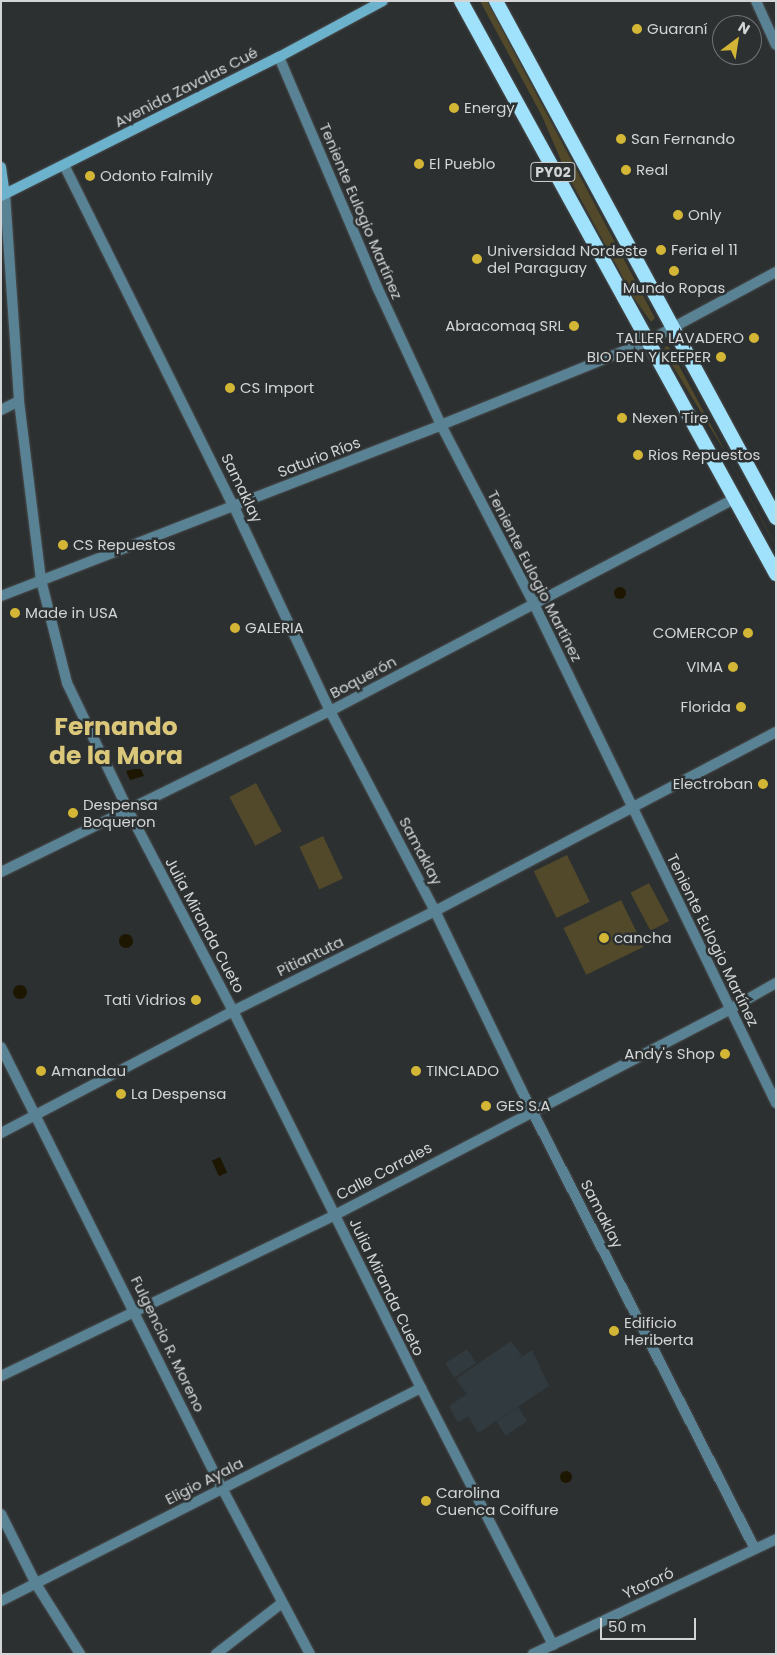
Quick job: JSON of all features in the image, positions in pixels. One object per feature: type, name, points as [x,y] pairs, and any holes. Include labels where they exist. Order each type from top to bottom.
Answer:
[{"type":"highway","name":"PY02","points":[[461,1],[646,342],[776,574]]},
{"type":"highway","name":"PY02","points":[[496,1],[776,518]]},
{"type":"main road","name":"Avenida Zavalas Cué","points":[[3,195],[279,57],[383,1]]},
{"type":"main road","name":"Julia Miranda Cueto","points":[[1,167],[3,195]]},
{"type":"street","points":[[756,1],[776,45]]},
{"type":"street","name":"Teniente Eulogio Martínez","points":[[279,57],[377,287],[442,425],[534,604],[776,1103]]},
{"type":"street","name":"Samaklay","points":[[64,165],[234,506],[330,711],[435,911],[532,1110],[755,1549]]},
{"type":"street","name":"Julia Miranda Cueto","points":[[3,195],[19,400],[41,580],[67,683],[128,810],[233,1010],[421,1388],[553,1645]]},
{"type":"street","name":"Saturio Ríos","points":[[1,596],[442,425],[646,342],[776,272]]},
{"type":"street","points":[[1,410],[19,400]]},
{"type":"street","name":"Boquerón","points":[[1,872],[330,711],[734,498]]},
{"type":"street","name":"Pitiantuta","points":[[1,1133],[35,1113],[233,1010],[435,911],[776,732]]},
{"type":"street","name":"Calle Corrales","points":[[1,1376],[334,1215],[532,1110],[730,1009],[776,983]]},
{"type":"street","name":"Fulgencio R. Moreno","points":[[1,1047],[136,1311],[222,1488],[310,1654]]},
{"type":"street","name":"Eligio Ayala","points":[[1,1602],[421,1388]]},
{"type":"street","points":[[1,1514],[36,1584],[80,1654]]},
{"type":"street","name":"Ytororó","points":[[533,1654],[776,1539]]},
{"type":"street","points":[[216,1654],[282,1603]]},
{"type":"shaded area","points":[[480,1],[487,1],[655,318],[651,322],[634,298],[565,170],[542,116]]},
{"type":"shaded area","points":[[666,346],[669,347],[768,531],[776,547],[727,455],[663,350]]},
{"type":"shaded area","points":[[620,587],[626,593],[620,599],[614,593]]},
{"type":"shaded area","points":[[141,769],[144,776],[130,780],[126,771]]},
{"type":"shaded area","points":[[256,783],[282,832],[255,846],[230,797]]},
{"type":"shaded area","points":[[323,836],[343,879],[319,890],[299,847]]},
{"type":"shaded area","name":"cancha","points":[[567,855],[590,902],[557,918],[534,871]]},
{"type":"shaded area","points":[[649,883],[669,921],[651,931],[630,893]]},
{"type":"shaded area","name":"cancha","points":[[621,900],[644,947],[586,975],[563,928]]},
{"type":"shaded area","points":[[123,934],[129,934],[133,941],[129,948],[123,948],[119,944],[119,938]]},
{"type":"shaded area","points":[[17,985],[23,985],[27,992],[23,999],[17,999],[13,995],[13,989]]},
{"type":"shaded area","points":[[220,1157],[227,1172],[219,1176],[212,1161]]},
{"type":"shaded area","points":[[511,1341],[522,1356],[510,1365],[532,1350],[549,1386],[478,1433],[468,1416],[458,1423],[449,1406],[467,1394],[456,1379]]},
{"type":"shaded area","points":[[467,1349],[476,1363],[454,1377],[445,1363]]},
{"type":"shaded area","points":[[518,1407],[527,1421],[505,1435],[496,1421]]},
{"type":"shaded area","points":[[564,1471],[568,1471],[572,1477],[568,1483],[564,1483],[560,1479],[560,1475]]},
{"type":"place","name":"Guaraní","points":[[637,29]]},
{"type":"place","name":"Energy","points":[[454,108]]},
{"type":"place","name":"San Fernando","points":[[621,139]]},
{"type":"place","name":"El Pueblo","points":[[419,164]]},
{"type":"place","name":"Real","points":[[626,170]]},
{"type":"place","name":"Odonto Falmily","points":[[90,176]]},
{"type":"place","name":"Only","points":[[678,215]]},
{"type":"place","name":"Feria el 11","points":[[661,250]]},
{"type":"place","name":"Universidad Nordeste del Paraguay","points":[[477,259]]},
{"type":"place","name":"Mundo Ropas","points":[[674,271]]},
{"type":"place","name":"Abracomaq SRL","points":[[574,326]]},
{"type":"place","name":"TALLER LAVADERO","points":[[754,338]]},
{"type":"place","name":"BIO DEN Y KEEPER","points":[[721,357]]},
{"type":"place","name":"CS Import","points":[[230,388]]},
{"type":"place","name":"Nexen Tire","points":[[622,418]]},
{"type":"place","name":"Rios Repuestos","points":[[638,455]]},
{"type":"place","name":"CS Repuestos","points":[[63,545]]},
{"type":"place","name":"Made in USA","points":[[15,613]]},
{"type":"place","name":"GALERIA","points":[[235,628]]},
{"type":"place","name":"COMERCOP","points":[[748,633]]},
{"type":"place","name":"VIMA","points":[[733,667]]},
{"type":"place","name":"Florida","points":[[741,707]]},
{"type":"place","name":"Electroban","points":[[763,784]]},
{"type":"place","name":"Despensa Boqueron","points":[[73,813]]},
{"type":"place","name":"cancha","points":[[604,938]]},
{"type":"place","name":"Tati Vidrios","points":[[196,1000]]},
{"type":"place","name":"Andy's Shop","points":[[725,1054]]},
{"type":"place","name":"Amandau","points":[[41,1071]]},
{"type":"place","name":"TINCLADO","points":[[416,1071]]},
{"type":"place","name":"La Despensa","points":[[121,1094]]},
{"type":"place","name":"GES S.A","points":[[486,1106]]},
{"type":"place","name":"Edificio Heriberta","points":[[614,1331]]},
{"type":"place","name":"Carolina Cuenca Coiffure","points":[[426,1501]]},
{"type":"district","name":"Fernando de la Mora","points":[[116,742]]}]
